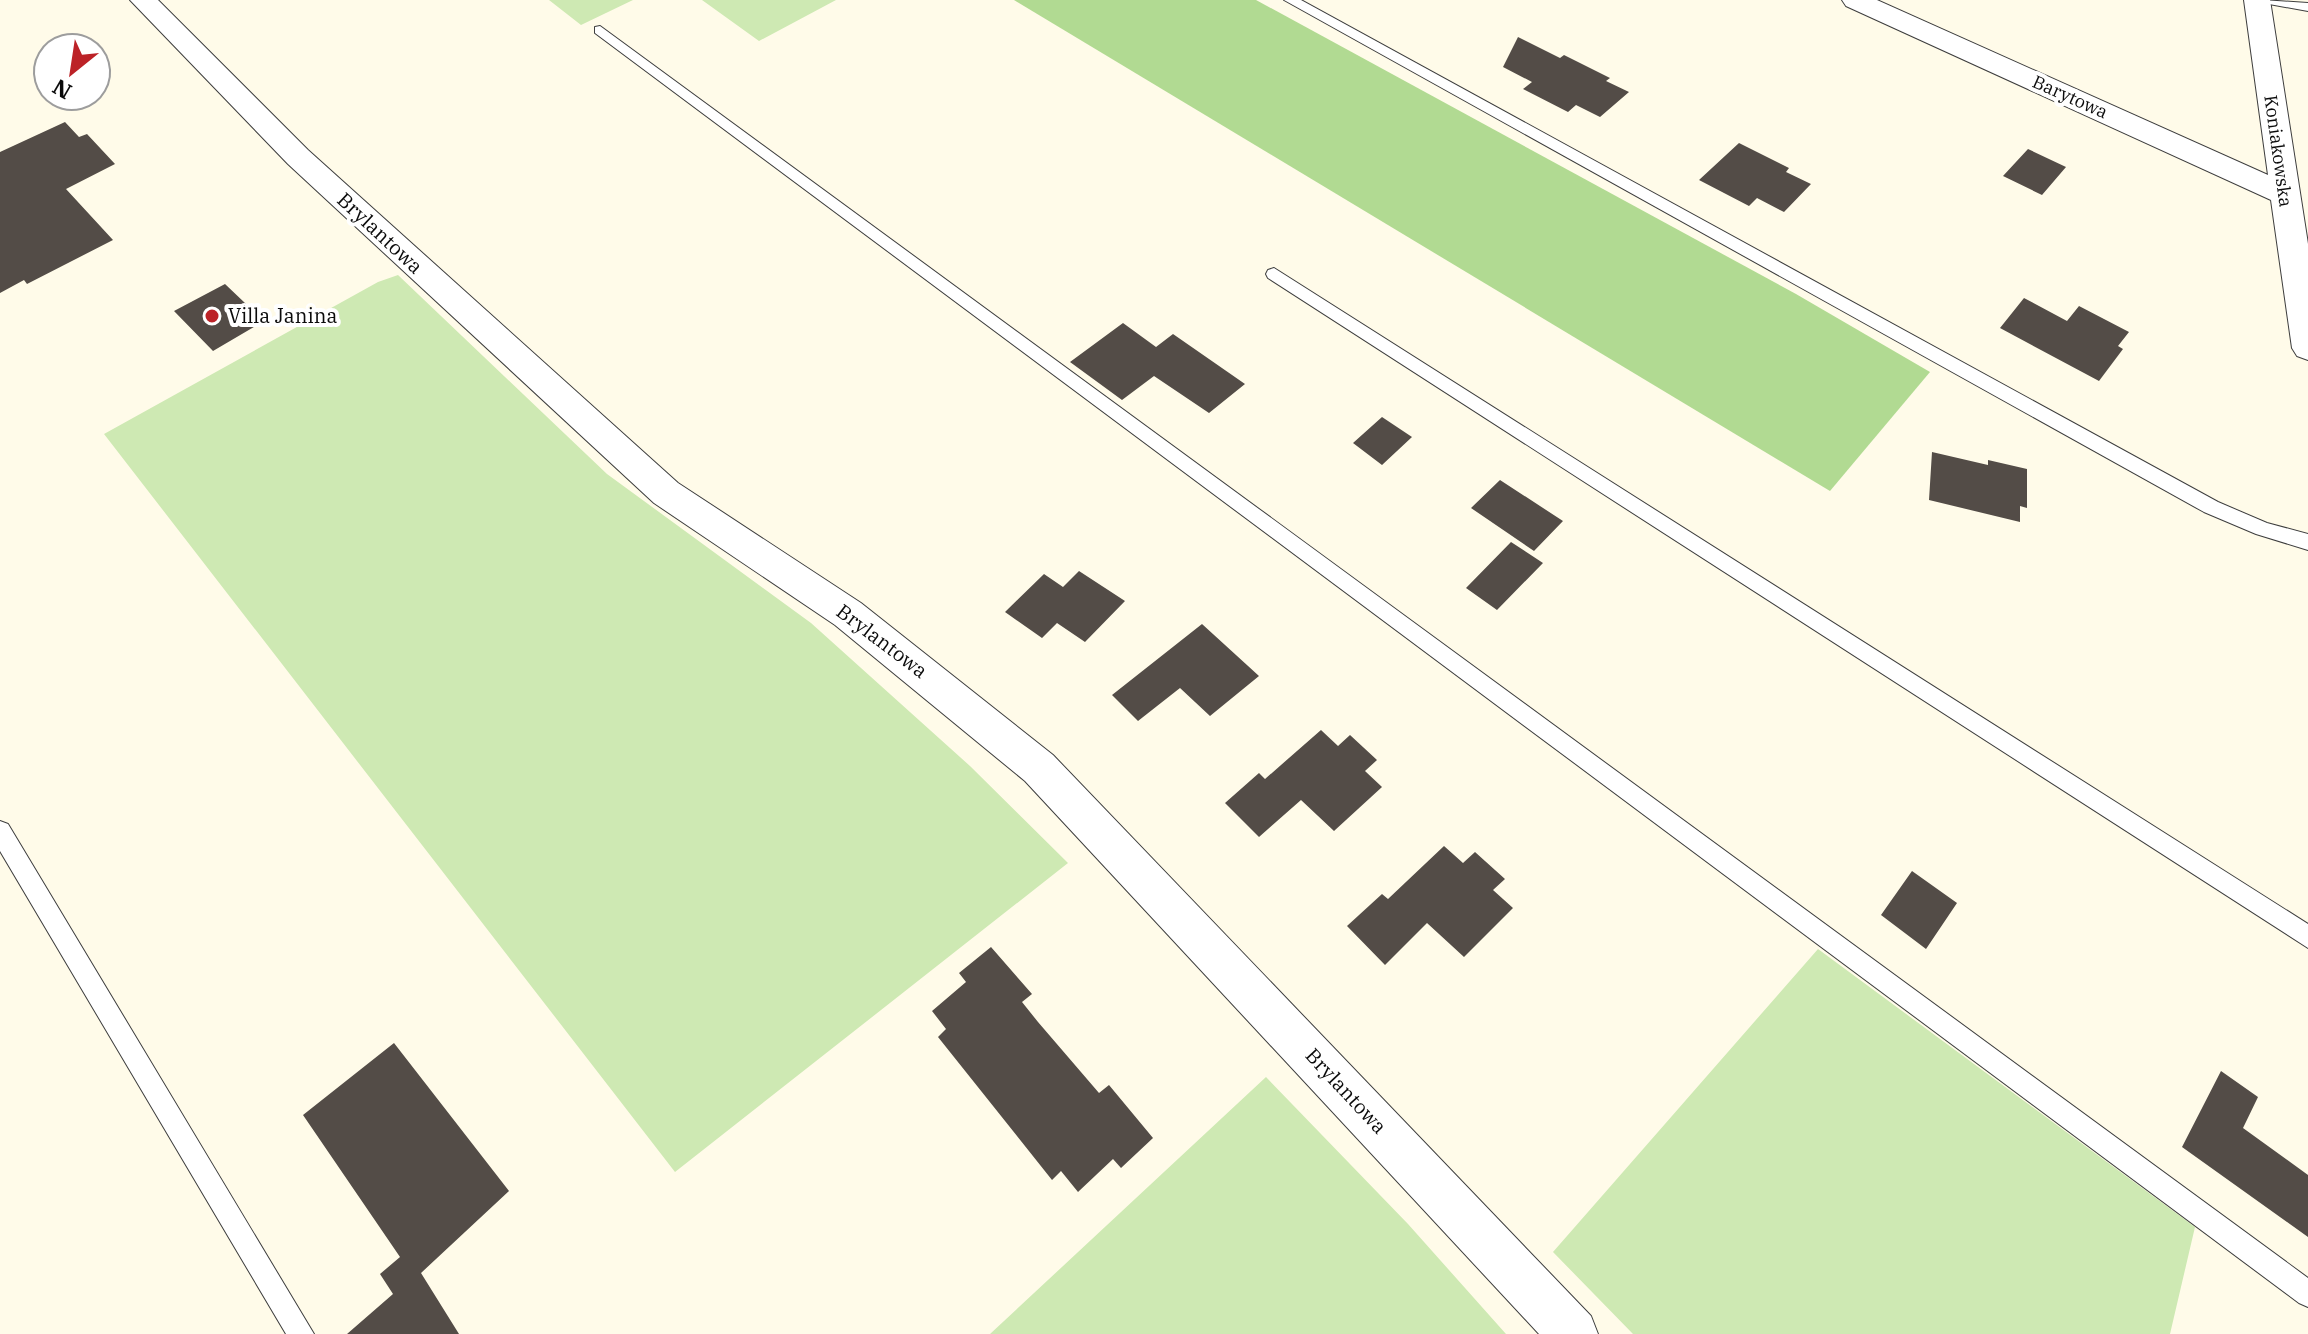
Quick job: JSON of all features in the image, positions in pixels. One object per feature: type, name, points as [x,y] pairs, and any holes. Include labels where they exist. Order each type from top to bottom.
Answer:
[{"type":"street","name":"Brylantowa","points":[[143,0],[298,157],[666,493],[848,614],[1039,768],[1573,1334]]},
{"type":"street","name":"Barytowa","points":[[1855,0],[2284,194]]},
{"type":"street","name":"Koniakowska","points":[[2257,0],[2308,348]]},
{"type":"lane","points":[[1291,0],[2211,507],[2263,529],[2308,542]]},
{"type":"lane","points":[[2269,0],[2308,7]]},
{"type":"lane","points":[[600,30],[2308,1294]]},
{"type":"lane","points":[[1274,274],[2308,937]]},
{"type":"lane","points":[[0,831],[301,1334]]},
{"type":"green space","points":[[549,0],[633,0],[581,25]]},
{"type":"green space","points":[[702,0],[836,0],[759,41]]},
{"type":"green space","points":[[1014,0],[1256,0],[1796,294],[1930,372],[1830,491]]},
{"type":"green space","points":[[398,275],[607,474],[811,623],[970,766],[1068,863],[675,1172],[104,434],[378,282]]},
{"type":"green space","points":[[1818,949],[2195,1227],[2170,1334],[1633,1334],[1553,1252]]},
{"type":"green space","points":[[1266,1077],[1408,1224],[1506,1334],[990,1334]]},
{"type":"building","points":[[1518,37],[1560,58],[1564,55],[1610,78],[1606,81],[1629,92],[1600,117],[1576,105],[1568,112],[1523,89],[1532,82],[1503,67]]},
{"type":"building","points":[[65,122],[79,137],[87,134],[115,164],[66,189],[113,240],[27,284],[24,280],[0,293],[0,152]]},
{"type":"building","points":[[1739,143],[1789,168],[1786,172],[1811,184],[1784,212],[1757,198],[1749,206],[1699,180]]},
{"type":"building","points":[[2028,149],[2066,167],[2042,195],[2003,176]]},
{"type":"building","name":"Villa Janina","points":[[225,284],[264,321],[213,351],[174,311]]},
{"type":"building","points":[[2024,298],[2067,321],[2079,306],[2129,332],[2118,346],[2123,349],[2099,381],[2000,328]]},
{"type":"building","points":[[1123,323],[1156,347],[1173,334],[1245,384],[1209,413],[1154,376],[1122,400],[1070,362]]},
{"type":"building","points":[[1382,417],[1412,437],[1382,465],[1353,443]]},
{"type":"building","points":[[1932,452],[1988,465],[1988,460],[2027,469],[2027,508],[2020,506],[2020,522],[1929,500]]},
{"type":"building","points":[[1500,480],[1563,521],[1534,551],[1471,508]]},
{"type":"building","points":[[1511,542],[1543,563],[1497,610],[1466,588]]},
{"type":"building","points":[[1079,571],[1125,601],[1085,642],[1057,623],[1042,638],[1005,612],[1044,574],[1063,587]]},
{"type":"building","points":[[1202,624],[1259,676],[1210,716],[1180,688],[1138,721],[1112,695]]},
{"type":"building","points":[[1321,730],[1338,746],[1350,735],[1377,760],[1365,771],[1382,787],[1334,831],[1301,800],[1259,837],[1225,803],[1259,773],[1265,779]]},
{"type":"building","points":[[1444,846],[1463,863],[1475,852],[1505,879],[1493,890],[1513,908],[1464,957],[1427,923],[1385,965],[1347,926],[1382,894],[1388,899]]},
{"type":"building","points":[[1912,871],[1957,903],[1926,949],[1881,915]]},
{"type":"building","points":[[991,947],[1032,994],[1022,1002],[1038,1022],[1099,1093],[1109,1085],[1153,1138],[1121,1168],[1113,1159],[1078,1192],[1061,1171],[1052,1180],[938,1037],[946,1029],[932,1011],[966,982],[959,973]]},
{"type":"building","points":[[394,1043],[509,1191],[421,1273],[459,1334],[347,1334],[393,1294],[380,1274],[400,1257],[303,1115]]},
{"type":"building","points":[[2221,1071],[2258,1097],[2243,1128],[2308,1175],[2308,1237],[2182,1147]]},
{"type":"place","name":"Villa Janina","points":[[212,316]]}]
